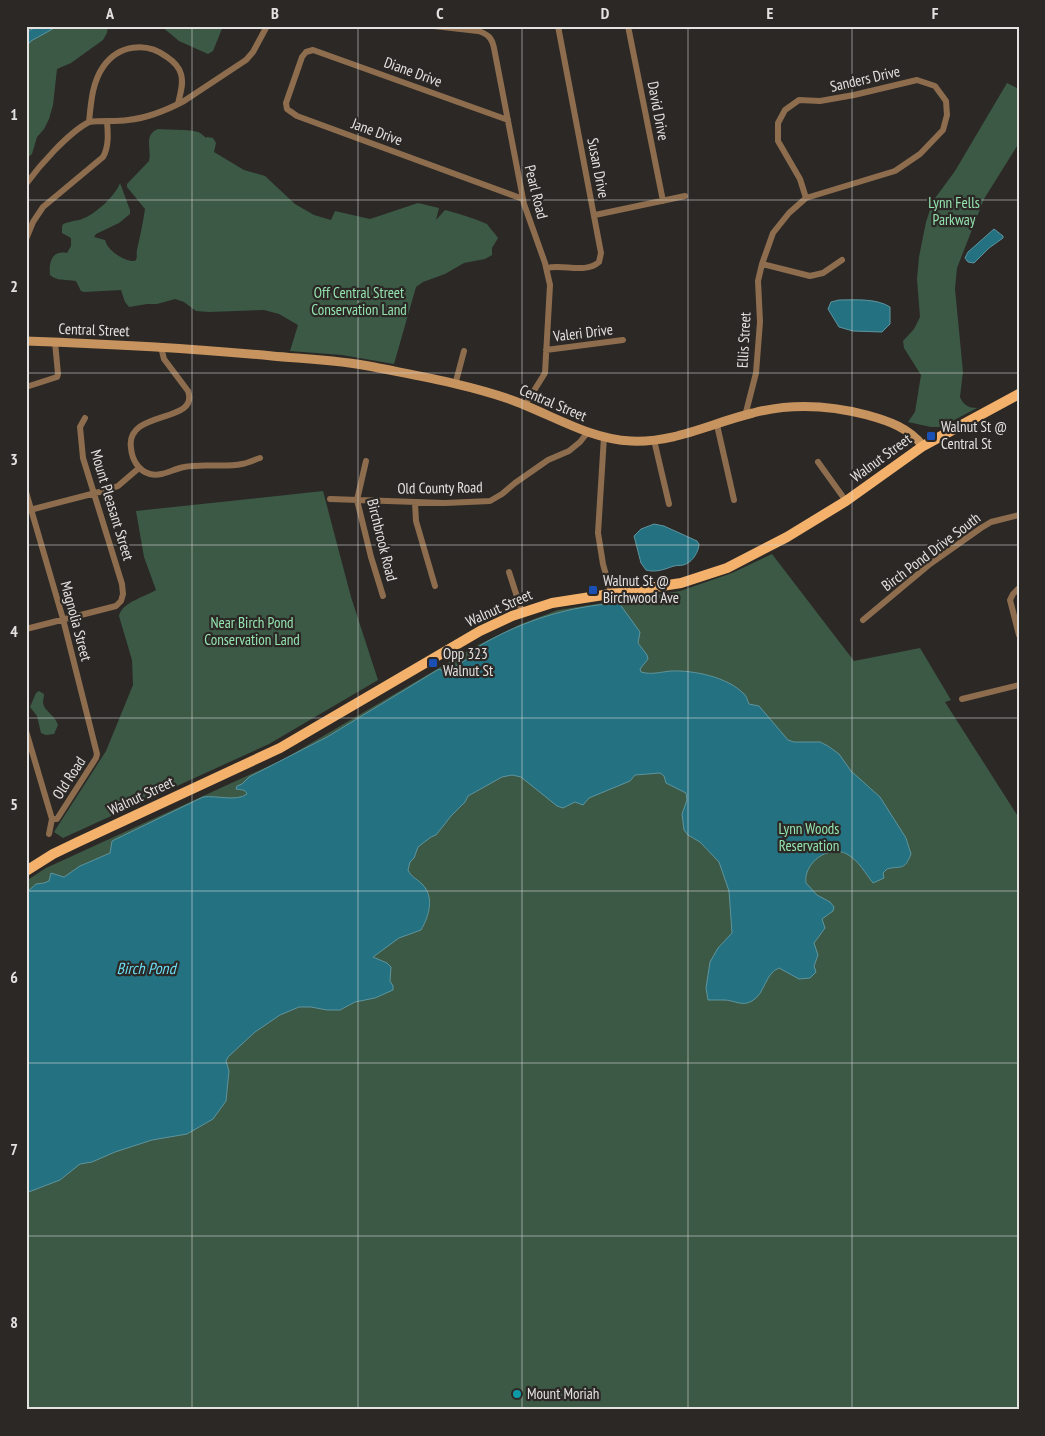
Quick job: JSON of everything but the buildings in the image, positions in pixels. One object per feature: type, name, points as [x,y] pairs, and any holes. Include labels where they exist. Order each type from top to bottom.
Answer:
[{"type":"main road","name":"Walnut Street","points":[[27,869],[78,842],[283,747],[480,631],[522,612],[552,603],[680,582],[727,568],[788,536],[846,502],[923,446],[1019,394]]},
{"type":"street","points":[[26,184],[46,160],[80,126],[89,122],[142,118],[178,104],[246,60],[267,26]]},
{"type":"street","name":"Pearl Road","points":[[434,26],[478,31],[485,33],[491,38],[523,199],[547,268],[550,291],[544,376],[525,405]]},
{"type":"street","name":"Susan Drive","points":[[547,268],[589,268],[599,262],[601,253],[558,26]]},
{"type":"street","name":"David Drive","points":[[628,26],[663,201]]},
{"type":"street","points":[[89,122],[92,94],[99,74],[115,54],[128,48],[147,47],[154,49],[176,64],[183,81],[178,104]]},
{"type":"street","name":"Diane Drive","points":[[310,50],[508,120]]},
{"type":"street","name":"Jane Drive","points":[[310,50],[302,57],[286,100],[285,106],[290,112],[523,199]]},
{"type":"street","name":"Sanders Drive","points":[[762,264],[773,234],[789,213],[806,198],[895,171],[920,154],[943,130],[947,115],[946,101],[936,86],[917,80],[820,101],[799,100],[785,110],[778,123],[778,141],[800,178],[806,198]]},
{"type":"street","points":[[26,239],[33,222],[43,207],[103,157],[106,152],[107,121]]},
{"type":"street","points":[[594,215],[685,196]]},
{"type":"street","points":[[762,264],[810,276],[823,273],[842,260]]},
{"type":"street","name":"Ellis Street","points":[[744,416],[756,373],[760,322],[758,281],[762,264]]},
{"type":"street","name":"Valeri Drive","points":[[546,350],[623,340]]},
{"type":"street","name":"Central Street","points":[[26,341],[161,347],[352,363],[495,395],[525,405],[588,432],[604,437],[632,441],[665,440],[744,416],[785,407],[813,406],[847,410],[880,418],[900,426],[918,439],[923,446]]},
{"type":"street","points":[[26,387],[57,377],[55,342]]},
{"type":"street","points":[[161,347],[164,359],[188,391],[190,397],[188,405],[182,410],[140,425],[133,434],[130,445],[132,457],[139,468],[151,474],[166,473],[183,467],[241,464],[260,458]]},
{"type":"street","points":[[455,385],[464,351]]},
{"type":"street","name":"Mount Pleasant Street","points":[[63,619],[116,606],[121,601],[123,594],[122,584],[83,458],[80,427],[85,418]]},
{"type":"street","points":[[717,424],[734,500]]},
{"type":"street","name":"Old County Road","points":[[330,499],[445,504],[490,501],[548,460],[569,451],[588,432]]},
{"type":"street","points":[[604,437],[598,533],[603,564],[611,593]]},
{"type":"street","points":[[654,440],[669,504]]},
{"type":"street","name":"Birchbrook Road","points":[[366,461],[357,500],[383,596]]},
{"type":"street","points":[[818,462],[846,502]]},
{"type":"street","points":[[28,510],[93,492],[108,490],[118,486],[139,468]]},
{"type":"street","name":"Magnolia Street","points":[[26,492],[28,510],[63,619],[96,747],[96,758]]},
{"type":"street","points":[[415,502],[416,521],[435,586]]},
{"type":"street","name":"Birch Pond Drive South","points":[[863,620],[930,564],[981,528],[991,522],[1019,515]]},
{"type":"street","points":[[509,572],[522,612]]},
{"type":"street","points":[[1019,588],[1010,600],[1019,635]]},
{"type":"street","points":[[26,629],[63,619]]},
{"type":"street","points":[[962,699],[1019,685]]},
{"type":"street","points":[[26,731],[52,820]]},
{"type":"street","name":"Old Road","points":[[50,834],[52,820],[58,818],[96,758]]},
{"type":"green space","points":[[26,26],[108,27],[103,40],[71,63],[57,69],[53,105],[49,119],[37,137],[32,154],[26,159]]},
{"type":"green space","points":[[161,26],[223,26],[213,51],[208,54],[179,41]]},
{"type":"green space","name":"Lynn Fells Parkway","points":[[1007,83],[1019,89],[1019,143],[984,199],[957,268],[955,289],[963,372],[960,397],[967,406],[977,408],[941,427],[908,422],[915,412],[921,375],[904,348],[903,341],[914,329],[920,317],[917,279],[926,222],[933,201],[955,171]]},
{"type":"green space","name":"Off Central Street Conservation Land","points":[[158,129],[192,131],[200,133],[206,138],[213,138],[216,143],[214,152],[244,170],[265,176],[295,204],[314,215],[331,220],[335,211],[370,219],[418,203],[439,208],[436,220],[445,210],[487,224],[498,238],[492,248],[492,255],[485,259],[464,263],[416,287],[394,364],[342,355],[290,351],[298,325],[279,314],[264,310],[196,311],[184,302],[175,299],[157,304],[129,307],[121,290],[84,292],[81,291],[76,281],[59,279],[50,275],[51,262],[54,255],[57,253],[67,253],[71,246],[71,238],[62,233],[63,224],[79,220],[96,211],[108,200],[120,183],[130,214],[119,223],[96,234],[94,237],[105,240],[112,251],[126,260],[135,261],[145,209],[127,187],[127,184],[149,161],[149,139],[153,132]]},
{"type":"green space","name":"Near Birch Pond Conservation Land","points":[[323,491],[351,597],[378,680],[269,744],[63,838],[54,832],[106,751],[133,685],[132,660],[119,616],[129,603],[156,590],[144,557],[136,511]]},
{"type":"green space","name":"Lynn Woods Reservation","points":[[772,554],[854,661],[920,648],[951,700],[945,702],[1019,818],[1019,1410],[26,1410],[26,881],[46,868],[284,759],[478,645],[521,624],[558,610],[680,591],[732,573]]},
{"type":"green space","points":[[39,691],[44,694],[44,706],[55,718],[58,725],[54,734],[46,735],[41,733],[37,716],[30,707],[36,693]]},
{"type":"water","points":[[37,26],[58,26],[31,41],[26,47],[26,33]]},
{"type":"water","points":[[994,229],[1003,238],[989,248],[974,263],[968,262],[965,258],[968,252]]},
{"type":"water","points":[[839,300],[865,300],[884,304],[890,307],[890,324],[882,332],[853,331],[839,327],[828,309],[831,302]]},
{"type":"water","points":[[654,524],[664,526],[697,541],[699,544],[698,550],[691,561],[685,565],[660,570],[646,570],[641,563],[634,536],[641,529]]},
{"type":"water","name":"Birch Pond","points":[[619,603],[640,632],[638,643],[648,659],[640,669],[641,672],[680,671],[700,673],[720,679],[737,688],[746,696],[749,704],[759,706],[788,740],[794,742],[820,742],[839,754],[851,771],[880,797],[906,838],[911,854],[904,866],[887,869],[883,873],[884,878],[873,883],[862,867],[847,854],[833,852],[819,857],[813,862],[806,876],[806,883],[817,895],[830,902],[834,907],[833,911],[822,919],[825,928],[814,943],[818,955],[814,966],[816,972],[810,978],[799,979],[779,968],[771,974],[760,994],[748,1003],[708,1000],[706,988],[710,962],[718,948],[732,933],[729,891],[719,862],[700,842],[688,835],[684,830],[682,814],[687,800],[686,793],[666,783],[664,776],[660,773],[635,775],[630,781],[589,798],[583,805],[575,802],[563,808],[557,806],[521,777],[512,775],[502,777],[468,796],[436,835],[418,847],[414,858],[410,862],[408,870],[426,889],[430,901],[428,913],[421,930],[399,938],[373,957],[387,963],[391,967],[390,981],[393,990],[375,998],[355,1002],[340,1010],[299,1007],[280,1015],[255,1032],[228,1057],[226,1061],[229,1071],[226,1101],[213,1119],[187,1134],[152,1140],[92,1162],[80,1164],[60,1180],[26,1193],[26,898],[28,891],[36,884],[49,881],[51,873],[64,877],[80,866],[110,853],[112,841],[203,797],[237,798],[247,794],[244,790],[236,789],[237,786],[249,777],[327,737],[439,669],[445,672],[457,666],[479,646],[497,636],[514,628],[565,611]]},
{"type":"place","name":"Walnut St @ Central St","points":[[931,436]]},
{"type":"place","name":"Walnut St @ Birchwood Ave","points":[[593,590]]},
{"type":"place","name":"Opp 323 Walnut St","points":[[433,663]]},
{"type":"place","name":"Mount Moriah","points":[[517,1394]]}]
